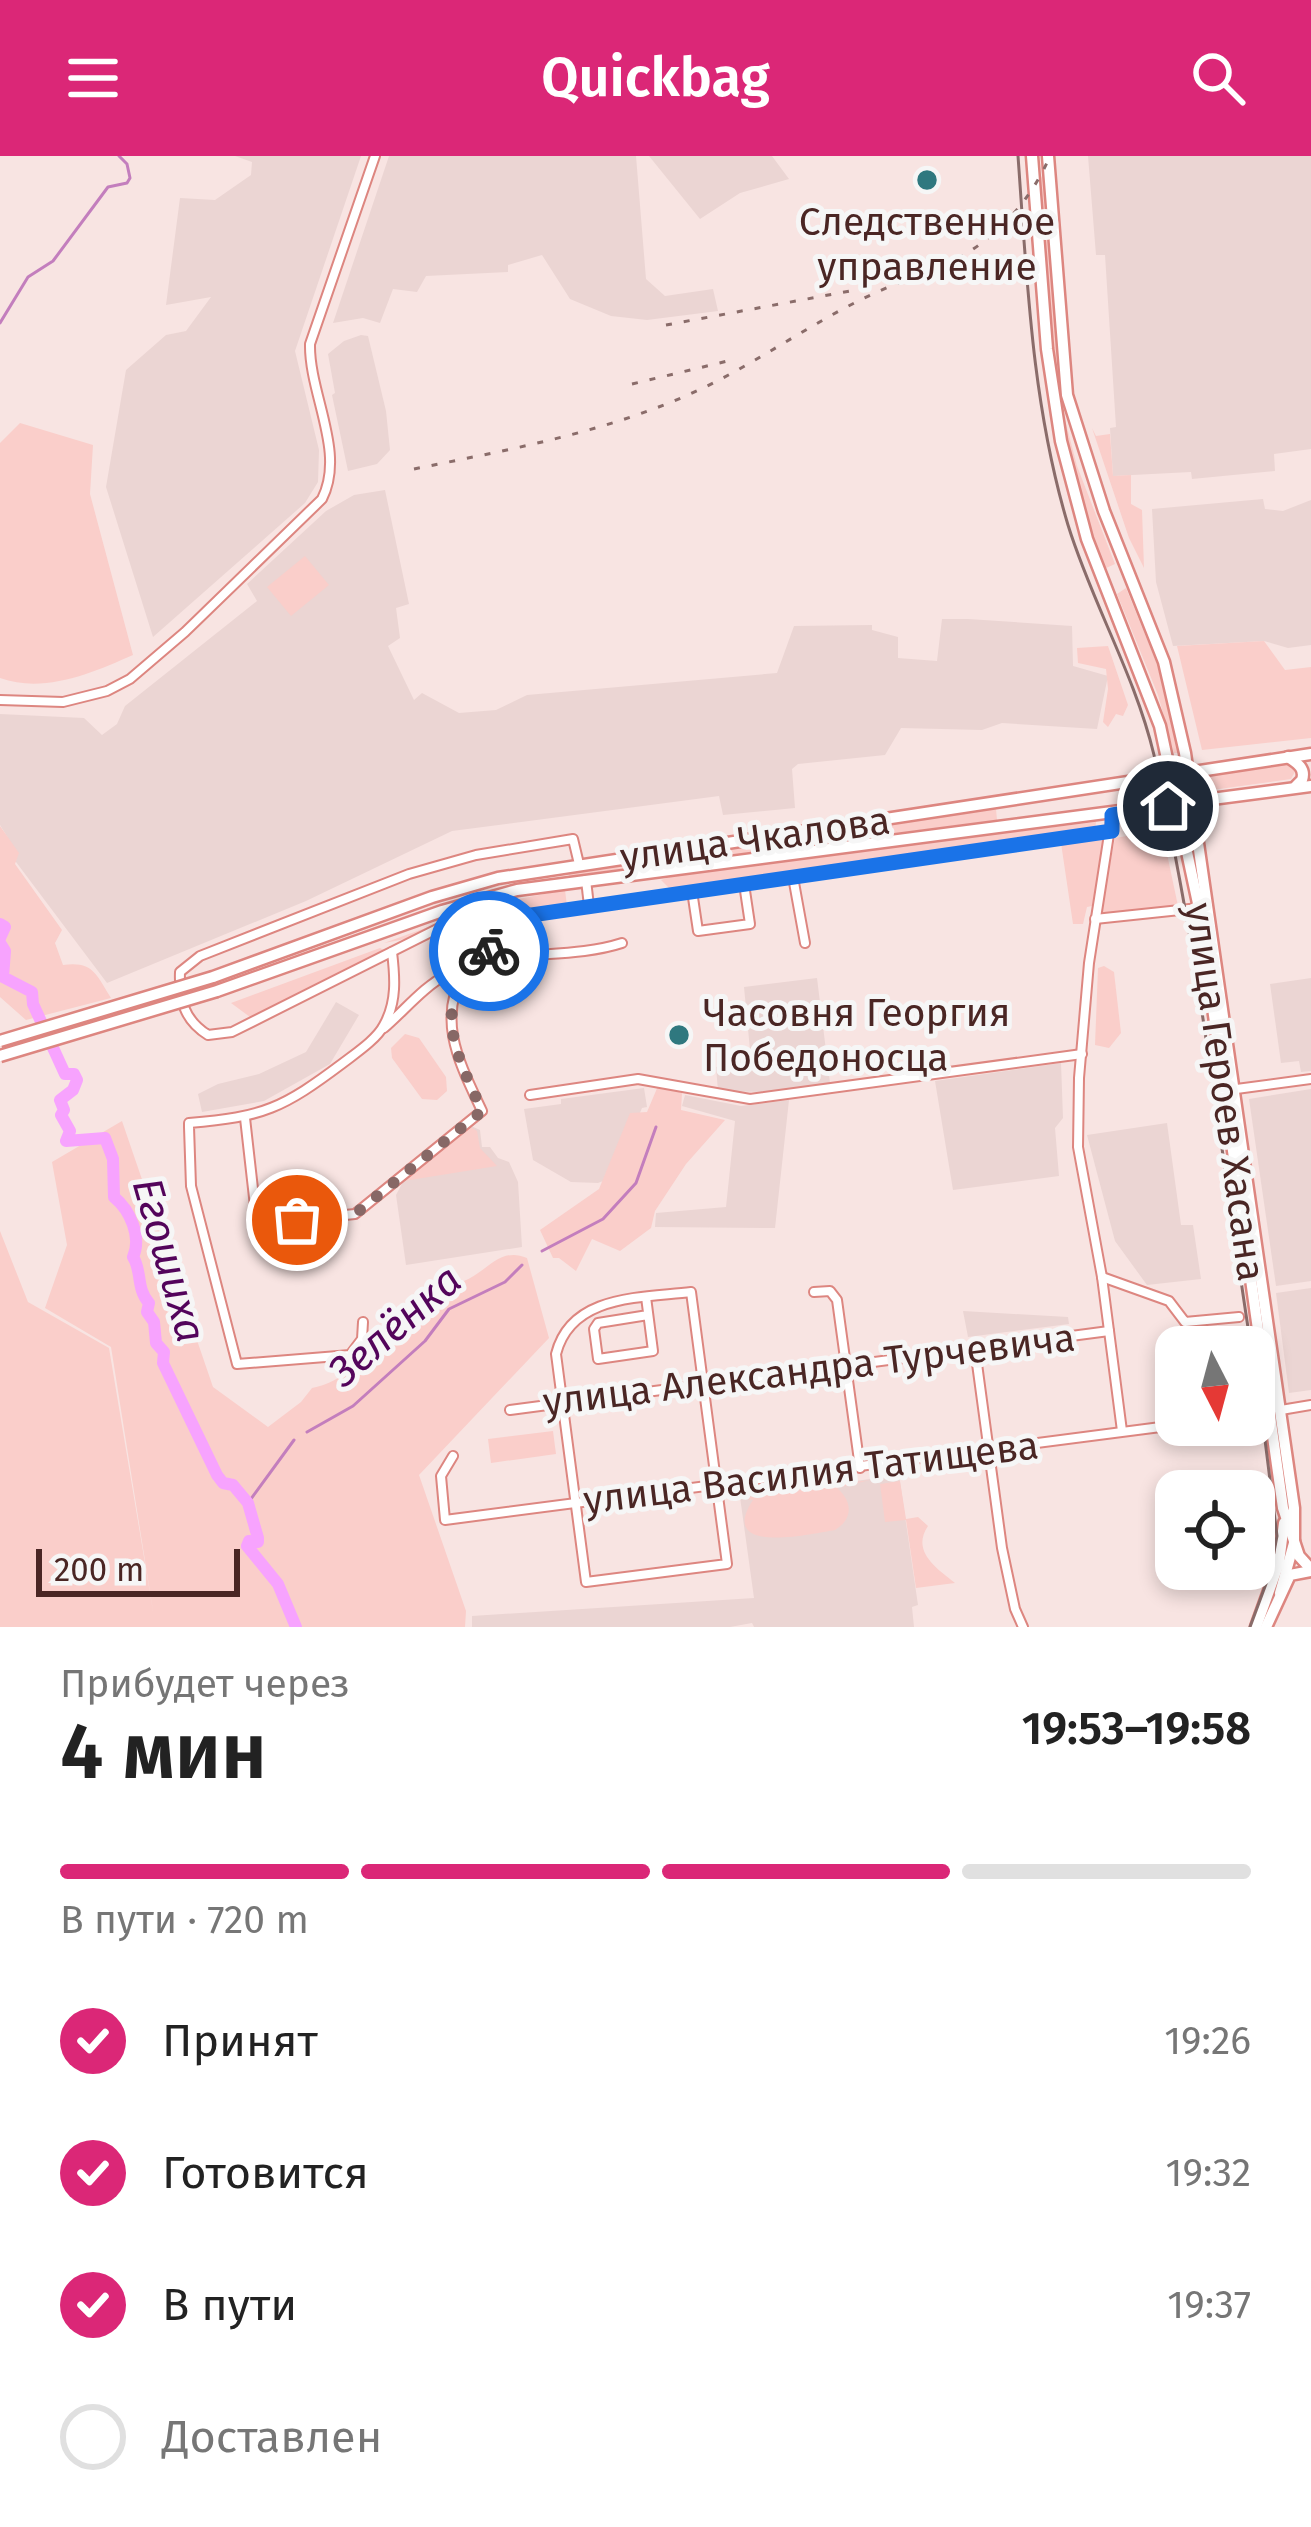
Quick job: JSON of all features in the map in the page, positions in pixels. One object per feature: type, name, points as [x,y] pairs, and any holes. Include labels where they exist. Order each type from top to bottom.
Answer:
[{"type":"main road","name":"улица Героев Хасана","points":[[1032,156],[1046,349],[1061,441],[1088,539],[1151,698],[1173,774],[1231,1090]]},
{"type":"main road","name":"улица Героев Хасана","points":[[1048,156],[1067,394],[1080,443],[1163,662],[1188,772],[1260,1326]]},
{"type":"main road","points":[[1107,589],[1131,580]]},
{"type":"main road","name":"улица Чкалова","points":[[0,1041],[213,977],[432,897],[498,878],[1311,754]]},
{"type":"main road","points":[[1288,758],[1303,772],[1302,781],[1293,788]]},
{"type":"main road","name":"улица Чкалова","points":[[0,1056],[217,991],[486,897],[1311,786]]},
{"type":"main road","points":[[1009,800],[1001,814],[1013,825]]},
{"type":"main road","name":"улица Героев Хасана","points":[[1266,1627],[1294,1544],[1275,1437]]},
{"type":"main road","name":"улица Героев Хасана","points":[[1289,1508],[1311,1568]]},
{"type":"main road","points":[[1256,1627],[1279,1564],[1289,1508]]},
{"type":"main road","points":[[1280,1593],[1290,1575],[1311,1568],[1294,1544]]},
{"type":"street","points":[[0,700],[63,702],[107,691],[130,679],[322,499],[330,479],[331,457],[310,344],[375,156]]},
{"type":"street","points":[[1112,815],[1095,919],[1078,1147],[1102,1276],[1122,1432]]},
{"type":"street","points":[[579,864],[573,839],[476,855],[409,874],[200,956],[180,973],[179,993],[187,1017],[208,1035],[220,1035],[439,928],[1112,831]]},
{"type":"street","points":[[793,877],[805,943]]},
{"type":"street","points":[[586,880],[589,906]]},
{"type":"street","points":[[692,891],[698,931],[750,924],[744,884]]},
{"type":"street","points":[[1095,919],[1199,908]]},
{"type":"street","points":[[490,921],[492,962]]},
{"type":"street","points":[[363,1322],[362,1339],[350,1355],[237,1364],[191,1186],[189,1123],[245,1118],[283,1106],[448,974],[492,962],[602,950],[622,943]]},
{"type":"street","points":[[383,1029],[394,993],[392,952]]},
{"type":"street","points":[[245,1118],[257,1224],[355,1214],[482,1111],[457,1055],[451,1021],[450,1004],[465,969]]},
{"type":"street","points":[[530,1095],[638,1079],[750,1099],[1082,1054]]},
{"type":"street","points":[[1231,1090],[1311,1079]]},
{"type":"street","points":[[1102,1276],[1169,1301],[1186,1322],[1239,1317]]},
{"type":"street","points":[[691,1292],[727,1564],[586,1582],[556,1354],[560,1338],[594,1307],[646,1297],[691,1292]]},
{"type":"street","points":[[814,1292],[830,1292],[837,1300],[860,1468]]},
{"type":"street","points":[[646,1297],[653,1351],[598,1359],[594,1329],[598,1323],[648,1315]]},
{"type":"street","name":"улица Александра Турчевича","points":[[510,1410],[1108,1331]]},
{"type":"street","points":[[975,1349],[1011,1593],[1023,1627]]},
{"type":"street","points":[[1275,1410],[1311,1405]]},
{"type":"street","name":"улица Василия Татищева","points":[[453,1456],[441,1476],[446,1520],[1155,1428]]},
{"type":"shaded area","points":[[235,156],[361,156],[295,351],[319,450],[318,482],[305,503],[153,637],[106,487],[126,370],[166,335],[186,331],[211,297],[166,305],[180,198],[215,200],[251,175],[252,162]]},
{"type":"shaded area","points":[[389,156],[636,156],[646,279],[665,296],[713,289],[718,311],[647,320],[611,316],[570,299],[542,255],[508,265],[508,272],[426,276],[417,292],[393,289],[380,323],[363,318],[333,323]]},
{"type":"shaded area","points":[[649,156],[772,156],[789,179],[740,193],[700,219]]},
{"type":"shaded area","points":[[1088,156],[1311,156],[1311,449],[1274,454],[1275,471],[1192,479],[1191,472],[1113,476],[1110,428],[1116,427],[1105,255],[1096,255]]},
{"type":"shaded area","points":[[1043,174],[1062,404],[1052,327]]},
{"type":"shaded area","points":[[361,335],[368,336],[390,450],[377,464],[348,471],[328,354]]},
{"type":"shaded area","points":[[1063,410],[1077,466],[1115,564],[1104,569],[1074,473]]},
{"type":"shaded area","points":[[20,423],[93,445],[90,494],[133,655],[85,674],[34,684],[0,678],[0,443]]},
{"type":"shaded area","points":[[1092,428],[1096,436],[1110,434],[1113,476],[1131,475],[1131,504],[1142,510],[1144,568],[1129,538]]},
{"type":"shaded area","points":[[385,490],[409,604],[396,608],[400,638],[388,646],[414,700],[422,693],[459,713],[496,710],[527,695],[777,673],[794,626],[872,625],[872,630],[898,637],[898,658],[937,661],[942,619],[968,619],[1072,626],[1073,666],[1108,676],[1097,729],[1002,723],[982,730],[901,728],[885,755],[798,764],[792,769],[795,808],[723,815],[719,796],[452,831],[306,901],[107,983],[10,854],[0,825],[0,714],[84,718],[102,735],[117,724],[125,706],[257,601],[247,584],[326,511],[354,495]]},
{"type":"shaded area","points":[[1263,499],[1265,509],[1283,511],[1311,500],[1311,645],[1288,648],[1264,641],[1173,646],[1156,582],[1152,509]]},
{"type":"shaded area","points":[[305,556],[329,585],[291,616],[267,587]]},
{"type":"shaded area","points":[[1126,588],[1157,664],[1178,753],[1174,753],[1158,695],[1117,594]]},
{"type":"shaded area","points":[[1264,641],[1285,670],[1311,667],[1311,738],[1202,750],[1177,646]]},
{"type":"shaded area","points":[[1108,646],[1128,705],[1123,716],[1116,714],[1108,727],[1103,722],[1106,669],[1078,663],[1077,648]]},
{"type":"shaded area","points":[[1288,763],[1296,770],[1291,779],[1205,791],[1203,775]]},
{"type":"shaded area","points":[[996,809],[997,820],[569,876],[568,872]]},
{"type":"shaded area","points":[[1096,822],[1095,830],[691,889],[670,889],[661,880],[681,873]]},
{"type":"shaded area","points":[[0,826],[19,853],[15,864],[62,930],[55,943],[63,965],[87,967],[111,998],[26,1020],[0,997]]},
{"type":"shaded area","points":[[1162,830],[1178,906],[1100,916],[1115,838]]},
{"type":"shaded area","points":[[1101,838],[1092,906],[1087,907],[1083,924],[1073,924],[1061,843]]},
{"type":"shaded area","points":[[565,890],[567,906],[447,924],[384,943],[492,904]]},
{"type":"shaded area","points":[[380,948],[386,951],[250,1017],[231,1003]]},
{"type":"shaded area","points":[[1098,968],[1114,972],[1121,1033],[1109,1048],[1095,1045]]},
{"type":"shaded area","points":[[817,978],[830,1083],[762,1092],[718,1091],[716,1067],[751,1060],[744,987]]},
{"type":"shaded area","points":[[1311,978],[1311,1071],[1301,1072],[1299,1061],[1281,1063],[1270,984]]},
{"type":"shaded area","points":[[336,1002],[359,1015],[330,1064],[264,1101],[202,1112],[198,1094],[306,1052]]},
{"type":"shaded area","points":[[405,1034],[419,1038],[446,1077],[447,1091],[437,1100],[422,1099],[392,1058],[391,1048]]},
{"type":"shaded area","points":[[1061,1063],[1063,1118],[1055,1128],[1059,1176],[953,1190],[935,1081]]},
{"type":"shaded area","points":[[658,1086],[682,1093],[681,1110],[725,1120],[686,1164],[655,1211],[651,1228],[620,1251],[592,1239],[576,1271],[553,1258],[540,1230],[599,1189],[630,1113],[647,1112]]},
{"type":"shaded area","points":[[644,1088],[647,1107],[642,1108],[613,1177],[598,1183],[571,1182],[533,1160],[524,1109]]},
{"type":"shaded area","points":[[1311,1089],[1311,1281],[1276,1286],[1249,1099]]},
{"type":"shaded area","points":[[685,1095],[741,1106],[789,1100],[775,1228],[655,1227],[656,1213],[726,1207],[735,1121],[682,1106]]},
{"type":"shaded area","points":[[122,1121],[213,1387],[268,1427],[312,1388],[360,1361],[422,1287],[464,1281],[509,1255],[527,1258],[549,1338],[419,1475],[466,1611],[465,1627],[0,1627],[0,1231],[28,1302],[109,1348],[153,1611],[111,1347],[45,1308],[67,1245],[52,1162]]},
{"type":"shaded area","points":[[1167,1123],[1181,1225],[1193,1225],[1201,1279],[1147,1285],[1115,1241],[1087,1135]]},
{"type":"shaded area","points":[[469,1125],[480,1130],[482,1147],[490,1147],[498,1158],[509,1162],[518,1182],[522,1247],[406,1265],[396,1195],[405,1178]]},
{"type":"shaded area","points":[[469,1126],[477,1131],[480,1148],[497,1166],[404,1181]]},
{"type":"shaded area","points":[[1311,1288],[1311,1390],[1289,1393],[1276,1293]]},
{"type":"shaded area","points":[[963,1311],[1068,1317],[1069,1324],[968,1337]]},
{"type":"shaded area","points":[[553,1431],[556,1454],[491,1463],[488,1439]]},
{"type":"shaded area","points":[[899,1475],[918,1605],[912,1607],[914,1627],[754,1627],[752,1623],[730,1627],[472,1627],[472,1616],[754,1598],[740,1497]]},
{"type":"shaded area","points":[[870,1480],[837,1488],[849,1509],[835,1530],[771,1538],[747,1529],[745,1518],[753,1500],[741,1498]]},
{"type":"shaded area","points":[[900,1481],[906,1519],[918,1517],[928,1526],[924,1551],[955,1583],[916,1588],[906,1520],[885,1522],[880,1484]]},
{"type":"waterway","points":[[0,323],[28,277],[53,261],[108,187],[127,183],[127,164],[119,156]]},
{"type":"waterway","name":"Егошиха","points":[[0,924],[5,927],[0,938]]},
{"type":"waterway","name":"Егошиха","points":[[0,943],[5,951],[3,977],[32,992],[65,1074],[74,1074],[77,1080],[60,1100],[61,1115],[70,1131],[66,1141],[105,1138],[113,1159],[114,1197],[133,1224],[133,1257],[156,1343],[164,1352],[163,1363],[217,1475],[248,1503],[258,1542],[249,1541],[247,1546],[278,1584],[296,1627]]},
{"type":"waterway","name":"Зелёнка","points":[[542,1251],[603,1219],[636,1183],[656,1127]]},
{"type":"waterway","name":"Зелёнка","points":[[307,1432],[353,1406],[425,1341],[449,1309],[505,1282],[522,1265]]},
{"type":"waterway","name":"Зелёнка","points":[[248,1503],[294,1440]]},
{"type":"tram line","points":[[1018,156],[1033,342],[1046,434],[1068,525],[1136,696],[1154,755],[1196,976],[1248,1326]]},
{"type":"tram line","points":[[1250,1627],[1270,1573],[1277,1536],[1266,1446]]},
{"type":"railway","points":[[908,279],[953,261],[993,234],[1025,199],[1050,156]]},
{"type":"railway","points":[[414,469],[554,439],[657,408],[719,380],[859,300],[919,276]]},
{"type":"railway","points":[[666,325],[861,289]]},
{"type":"railway","points":[[632,384],[736,359]]},
{"type":"way so far","points":[[297,1220],[355,1214],[482,1111],[457,1055],[450,1004],[465,969],[492,962],[489,951]]},
{"type":"place","name":"Следственное управление","points":[[927,180]]},
{"type":"place","name":"Часовня Георгия Победоносца","points":[[679,1035]]},
{"type":"route","points":[[489,951],[490,921],[1112,831],[1112,815],[1168,806]]}]
